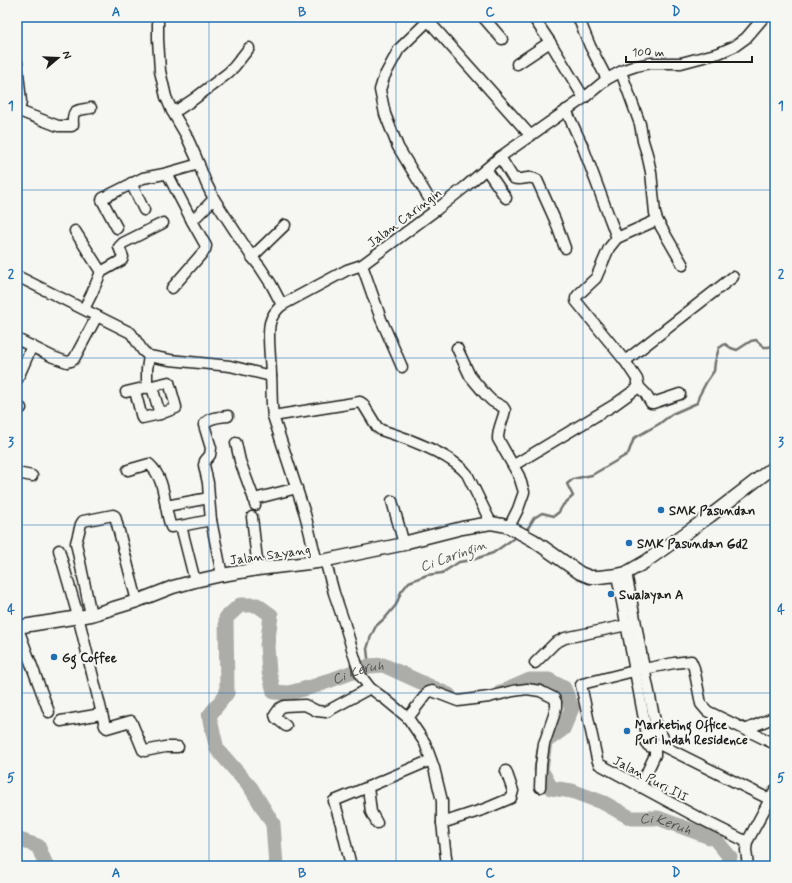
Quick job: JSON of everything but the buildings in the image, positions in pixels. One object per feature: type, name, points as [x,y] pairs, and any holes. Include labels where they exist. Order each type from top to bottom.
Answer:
[{"type":"main road","points":[[621,574],[645,562],[710,516],[775,466]]},
{"type":"main road","name":"Jalan Sayang","points":[[17,626],[91,615],[137,601],[173,587],[222,575],[321,561],[404,544],[446,532],[491,523],[502,525],[534,540],[580,573],[599,577],[621,574]]},
{"type":"street","points":[[157,17],[160,71],[166,97],[172,111],[186,135],[214,199],[271,284],[282,305]]},
{"type":"street","points":[[483,17],[502,39]]},
{"type":"street","points":[[533,17],[584,98]]},
{"type":"street","points":[[578,17],[590,46],[608,79]]},
{"type":"street","name":"Jalan Caringin","points":[[447,866],[442,822],[442,801],[434,768],[425,743],[408,718],[370,688],[361,676],[334,593],[312,538],[274,416],[271,401],[270,322],[274,312],[282,305],[347,270],[362,265],[436,210],[500,157],[584,98],[608,79],[636,66],[651,63],[681,63],[719,53],[735,46],[746,38],[764,17]]},
{"type":"street","points":[[436,210],[398,147],[385,114],[380,90],[384,77],[399,49],[429,18],[530,135]]},
{"type":"street","points":[[517,64],[550,42]]},
{"type":"street","points":[[172,111],[194,99],[228,73],[249,48]]},
{"type":"street","points":[[17,63],[21,102],[18,111],[58,126],[72,126],[73,113],[91,108]]},
{"type":"street","points":[[621,72],[640,124],[651,172],[657,220],[683,265]]},
{"type":"street","points":[[566,110],[583,147],[618,238]]},
{"type":"street","points":[[500,157],[514,178],[519,180],[529,177],[537,180],[555,220],[565,248]]},
{"type":"street","points":[[116,228],[102,200],[103,198],[147,176],[167,173],[199,164]]},
{"type":"street","points":[[486,169],[506,198]]},
{"type":"street","points":[[167,173],[206,246],[205,250],[172,288]]},
{"type":"street","points":[[131,183],[144,210]]},
{"type":"street","points":[[192,221],[214,199]]},
{"type":"street","points":[[657,220],[618,238],[609,248],[596,278],[578,295],[576,301],[625,361],[637,379],[639,387],[651,403],[680,394]]},
{"type":"street","points":[[84,309],[101,272],[122,260],[123,257],[120,247],[123,243],[163,223]]},
{"type":"street","points":[[252,257],[285,225]]},
{"type":"street","points":[[75,231],[101,272]]},
{"type":"street","points":[[362,265],[381,319],[402,367]]},
{"type":"street","points":[[17,276],[131,333],[143,351],[149,356],[170,360],[230,366],[271,376]]},
{"type":"street","points":[[625,361],[733,277]]},
{"type":"street","points":[[17,339],[67,362],[71,361],[74,359],[97,316]]},
{"type":"street","points":[[17,380],[32,346]]},
{"type":"street","points":[[457,348],[470,376],[492,401],[503,407],[505,410],[498,433],[498,438],[519,476],[524,492],[518,509],[517,531]]},
{"type":"street","points":[[149,356],[147,369],[149,388],[160,414]]},
{"type":"street","points":[[168,382],[170,383],[176,408],[138,420],[130,392],[149,388],[168,382]]},
{"type":"street","points":[[514,466],[614,405],[639,387]]},
{"type":"street","points":[[274,416],[360,402],[381,430],[418,444],[454,462],[463,469],[467,474],[491,523]]},
{"type":"street","points":[[222,575],[211,520],[208,483],[204,465],[205,461],[210,455],[211,448],[204,425],[208,420],[228,416]]},
{"type":"street","points":[[236,443],[240,461],[254,502],[297,488]]},
{"type":"street","points":[[128,470],[149,464],[153,468],[161,481],[172,527],[211,520]]},
{"type":"street","points":[[17,473],[32,476]]},
{"type":"street","points":[[166,506],[209,498]]},
{"type":"street","points":[[392,501],[404,544]]},
{"type":"street","points":[[91,615],[76,543],[83,521],[113,515],[115,516],[137,601]]},
{"type":"street","points":[[252,517],[258,569]]},
{"type":"street","points":[[181,526],[195,581]]},
{"type":"street","points":[[59,550],[78,616],[105,726],[107,728],[130,720],[132,721],[143,750],[145,751],[165,747],[178,747]]},
{"type":"street","points":[[621,574],[639,670],[647,735],[646,742],[651,747],[658,746],[772,801]]},
{"type":"street","points":[[535,663],[555,643],[565,638],[631,624]]},
{"type":"street","points":[[17,626],[50,712]]},
{"type":"street","points":[[639,670],[691,661],[694,668],[701,704],[707,711],[747,729],[775,744]]},
{"type":"street","points":[[639,670],[657,731],[662,737],[662,741],[658,746],[640,787]]},
{"type":"street","name":"Jalan Puri III","points":[[639,670],[583,683],[581,685],[599,764],[640,787],[747,842]]},
{"type":"street","points":[[286,726],[276,718],[275,715],[280,708],[284,706],[305,705],[317,711],[326,712],[370,688]]},
{"type":"street","points":[[408,718],[428,692],[458,701],[489,697],[527,689],[540,692],[554,698],[556,707],[544,744],[540,787]]},
{"type":"street","points":[[61,721],[101,714]]},
{"type":"street","points":[[747,729],[775,717]]},
{"type":"street","points":[[647,735],[651,731],[657,731]]},
{"type":"street","points":[[351,866],[334,801],[431,760]]},
{"type":"street","points":[[442,822],[485,809],[511,798],[513,791],[506,771]]},
{"type":"street","points":[[368,787],[371,812],[377,823]]},
{"type":"street","points":[[748,866],[746,850],[747,842],[772,801],[775,790]]},
{"type":"waterway","name":"Ci Caringin","points":[[524,531],[528,528],[534,518],[542,513],[554,516],[559,512],[563,505],[573,496],[567,484],[573,479],[592,475],[628,454],[634,438],[659,424],[672,414],[697,403],[699,396],[714,371],[719,348],[725,344],[737,350],[751,341],[756,340],[764,347],[769,347],[775,344]]},
{"type":"waterway","name":"Ci Caringin","points":[[369,666],[367,649],[371,636],[376,626],[396,605],[401,592],[409,582],[427,575],[442,573],[459,562],[472,560],[493,553],[517,536]]},
{"type":"waterway","name":"Ci Keruh","points":[[276,866],[273,824],[251,788],[217,749],[209,716],[227,693],[226,618],[240,605],[257,605],[271,615],[267,646],[269,672],[274,692],[289,693],[315,686],[369,666],[383,665],[449,695]]},
{"type":"waterway","name":"Ci Keruh","points":[[500,693],[530,680],[549,680],[564,688],[572,708],[563,729],[545,742],[541,770],[551,788],[572,791],[604,803],[631,818],[658,818],[715,839],[730,857],[726,866]]},
{"type":"waterway","name":"Ci Keruh","points":[[17,839],[38,846],[46,866]]},
{"type":"place","name":"SMK Pasundan","points":[[661,510]]},
{"type":"place","name":"SMK Pasundan Gd2","points":[[629,543]]},
{"type":"place","name":"Swalayan A","points":[[611,594]]},
{"type":"place","name":"Gg Coffee","points":[[54,657]]},
{"type":"place","name":"Marketing Office Puri Indah Residence","points":[[627,731]]}]
